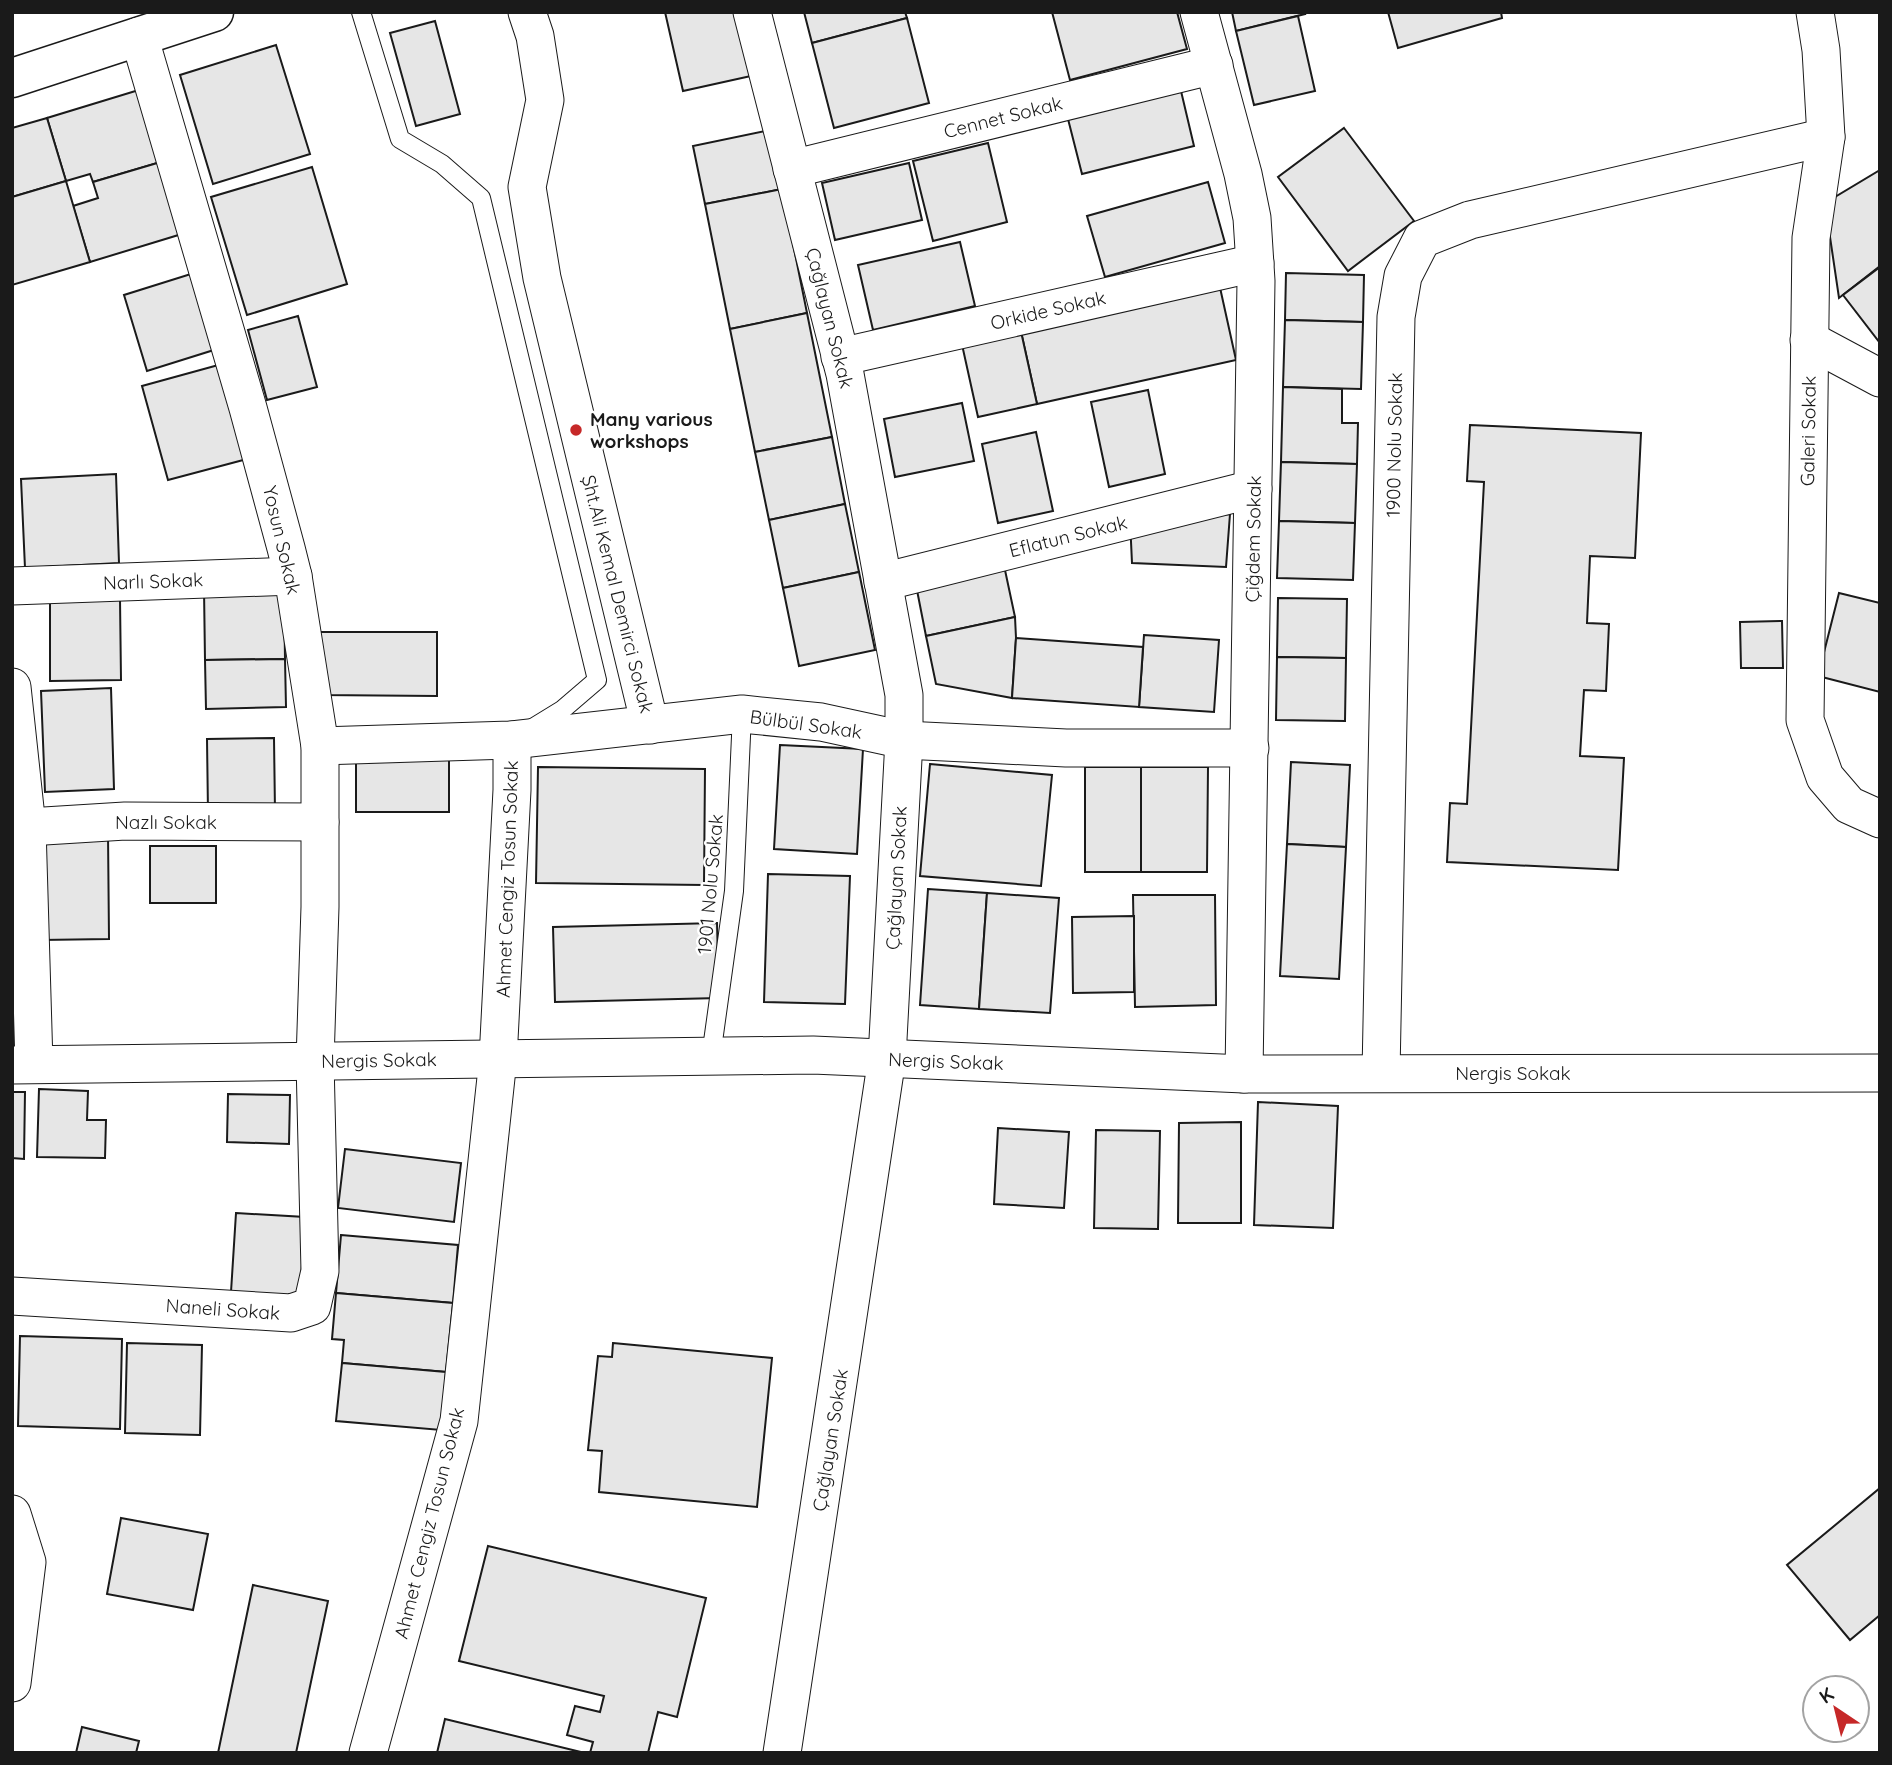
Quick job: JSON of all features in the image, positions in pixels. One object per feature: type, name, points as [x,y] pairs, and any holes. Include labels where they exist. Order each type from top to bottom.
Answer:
[{"type":"highway","points":[[12,78],[214,12]]},
{"type":"street","name":"Şht.Ali Kemal Demirci Sokak","points":[[527,12],[535,36],[545,100],[527,187],[542,278],[650,725]]},
{"type":"street","name":"Çağlayan Sokak","points":[[752,12],[856,425],[904,695],[904,740],[887,1058],[782,1753]]},
{"type":"street","name":"Çiğdem Sokak","points":[[1199,12],[1243,174],[1252,218],[1255,263],[1244,1074]]},
{"type":"street","name":"Galeri Sokak","points":[[1815,12],[1821,50],[1826,137],[1811,238],[1805,720],[1825,777],[1849,805],[1880,819]]},
{"type":"street","name":"Yosun Sokak","points":[[139,36],[248,408],[293,576],[320,746],[320,907],[315,1061]]},
{"type":"street","name":"Cennet Sokak","points":[[792,169],[1214,65]]},
{"type":"street","name":"1900 Nolu Sokak","points":[[1381,1073],[1396,317],[1404,276],[1422,239],[1470,220],[1826,137]]},
{"type":"street","name":"Orkide Sokak","points":[[840,357],[1255,263]]},
{"type":"street","points":[[1810,340],[1880,378]]},
{"type":"street","name":"Eflatun Sokak","points":[[883,582],[1254,489]]},
{"type":"street","name":"Narlı Sokak","points":[[12,586],[293,576]]},
{"type":"street","points":[[12,687],[19,827],[23,1065]]},
{"type":"street","name":"Bülbül Sokak","points":[[320,746],[512,740],[742,714],[821,722],[904,740],[1066,748],[1250,748]]},
{"type":"street","name":"Ahmet Cengiz Tosun Sokak","points":[[368,1753],[459,1421],[498,1059],[511,815],[512,740]]},
{"type":"street","name":"Nazlı Sokak","points":[[19,827],[125,821],[320,822]]},
{"type":"street","name":"Nergis Sokak","points":[[23,1065],[813,1055],[1244,1074],[1880,1073]]},
{"type":"street","name":"Naneli Sokak","points":[[12,1296],[291,1313],[312,1306],[320,1270],[315,1061]]},
{"type":"street","points":[[12,1514],[27,1562],[12,1683]]},
{"type":"lane","name":"Ahmet Cengiz Tosun Sokak","points":[[361,12],[400,139],[442,164],[481,198],[597,680],[562,710],[512,740]]},
{"type":"lane","name":"1901 Nolu Sokak","points":[[711,1056],[734,891],[742,714]]},
{"type":"building","points":[[665,12],[745,12],[760,74],[683,91]]},
{"type":"building","points":[[804,12],[905,12],[907,18],[812,43]]},
{"type":"building","points":[[1052,12],[1177,12],[1187,49],[1070,80]]},
{"type":"building","points":[[1232,12],[1304,12],[1305,14],[1236,31]]},
{"type":"building","points":[[1388,12],[1501,12],[1502,18],[1398,48]]},
{"type":"building","points":[[1298,16],[1315,91],[1254,105],[1236,31]]},
{"type":"building","points":[[907,18],[929,103],[834,128],[812,43]]},
{"type":"building","points":[[435,21],[460,114],[416,126],[390,33]]},
{"type":"building","points":[[276,45],[310,154],[213,184],[180,75]]},
{"type":"building","points":[[142,89],[164,161],[93,182],[90,174],[66,181],[47,118]]},
{"type":"building","points":[[1181,91],[1194,146],[1082,174],[1068,119]]},
{"type":"building","points":[[47,118],[66,181],[12,197],[12,128]]},
{"type":"building","points":[[1344,128],[1414,221],[1348,271],[1278,177]]},
{"type":"building","points":[[770,130],[782,189],[705,204],[693,146]]},
{"type":"building","points":[[988,143],[1007,222],[933,241],[913,161]]},
{"type":"building","points":[[164,161],[185,233],[90,262],[73,206],[98,198],[93,182]]},
{"type":"building","points":[[909,163],[922,220],[835,240],[822,183]]},
{"type":"building","points":[[312,167],[347,284],[247,315],[211,197]]},
{"type":"building","points":[[1880,170],[1880,266],[1839,298],[1825,203]]},
{"type":"building","points":[[66,181],[90,262],[12,285],[12,197]]},
{"type":"building","points":[[1208,182],[1225,243],[1105,277],[1087,216]]},
{"type":"building","points":[[782,189],[807,313],[730,329],[705,204]]},
{"type":"building","points":[[960,242],[975,306],[873,330],[858,265]]},
{"type":"building","points":[[1880,267],[1880,343],[1843,295]]},
{"type":"building","points":[[194,273],[217,349],[147,371],[124,295]]},
{"type":"building","points":[[1286,273],[1364,275],[1363,322],[1285,320]]},
{"type":"building","points":[[1217,274],[1236,360],[1037,404],[1018,318]]},
{"type":"building","points":[[807,313],[832,437],[755,452],[730,329]]},
{"type":"building","points":[[298,316],[317,387],[267,400],[248,330]]},
{"type":"building","points":[[1018,318],[1037,404],[978,417],[959,331]]},
{"type":"building","points":[[1285,320],[1363,322],[1361,389],[1283,387]]},
{"type":"building","points":[[222,364],[247,459],[168,480],[142,386]]},
{"type":"building","points":[[1283,387],[1342,389],[1342,423],[1358,423],[1357,464],[1281,462]]},
{"type":"building","points":[[1148,390],[1165,474],[1109,487],[1091,402]]},
{"type":"building","points":[[962,403],[974,461],[895,477],[884,419]]},
{"type":"building","points":[[1470,425],[1641,433],[1635,558],[1590,556],[1587,623],[1609,624],[1606,691],[1584,690],[1580,756],[1624,758],[1618,870],[1447,862],[1450,803],[1467,804],[1484,482],[1467,481]]},
{"type":"building","points":[[1036,432],[1053,511],[998,523],[982,444]]},
{"type":"building","points":[[832,437],[845,504],[769,520],[755,452]]},
{"type":"building","points":[[1281,462],[1357,464],[1355,523],[1279,521]]},
{"type":"building","points":[[116,474],[119,563],[25,568],[21,479]]},
{"type":"building","points":[[845,504],[859,572],[783,588],[769,520]]},
{"type":"building","points":[[1230,514],[1226,567],[1132,563],[1130,520]]},
{"type":"building","points":[[1279,521],[1355,523],[1353,580],[1277,578]]},
{"type":"building","points":[[1002,556],[1015,617],[926,636],[914,575]]},
{"type":"building","points":[[859,572],[875,650],[799,666],[783,588]]},
{"type":"building","points":[[284,588],[285,659],[205,660],[204,589]]},
{"type":"building","points":[[1839,593],[1880,603],[1880,692],[1818,676]]},
{"type":"building","points":[[1278,598],[1347,599],[1346,658],[1277,657]]},
{"type":"building","points":[[50,599],[120,599],[121,680],[50,681]]},
{"type":"building","points":[[1015,617],[1012,698],[936,684],[926,636]]},
{"type":"building","points":[[1782,621],[1783,668],[1741,668],[1740,622]]},
{"type":"building","points":[[320,632],[437,632],[437,696],[319,695]]},
{"type":"building","points":[[1144,635],[1219,640],[1214,712],[1139,707]]},
{"type":"building","points":[[1016,638],[1143,647],[1139,707],[1012,698]]},
{"type":"building","points":[[1277,657],[1346,658],[1345,721],[1276,720]]},
{"type":"building","points":[[285,659],[286,707],[206,709],[205,660]]},
{"type":"building","points":[[111,688],[114,789],[45,792],[41,691]]},
{"type":"building","points":[[274,738],[275,812],[208,813],[207,739]]},
{"type":"building","points":[[780,745],[863,749],[857,854],[774,849]]},
{"type":"building","points":[[449,759],[449,812],[356,812],[356,760]]},
{"type":"building","points":[[1291,762],[1350,765],[1346,847],[1287,844]]},
{"type":"building","points":[[930,764],[1052,775],[1041,886],[920,876]]},
{"type":"building","points":[[538,767],[705,769],[704,885],[536,883]]},
{"type":"building","points":[[1085,767],[1141,767],[1141,872],[1085,872]]},
{"type":"building","points":[[1141,767],[1208,767],[1207,872],[1141,872]]},
{"type":"building","points":[[40,833],[108,833],[109,939],[41,940]]},
{"type":"building","points":[[1287,844],[1346,847],[1339,979],[1280,976]]},
{"type":"building","points":[[150,846],[216,846],[216,903],[150,903]]},
{"type":"building","points":[[768,874],[850,876],[845,1004],[764,1002]]},
{"type":"building","points":[[928,889],[987,893],[979,1009],[920,1005]]},
{"type":"building","points":[[987,893],[1059,898],[1050,1013],[979,1009]]},
{"type":"building","points":[[1133,895],[1215,895],[1216,1005],[1135,1007]]},
{"type":"building","points":[[1134,916],[1134,992],[1073,993],[1072,917]]},
{"type":"building","points":[[717,923],[719,998],[555,1002],[553,927]]},
{"type":"building","points":[[39,1089],[88,1091],[87,1120],[106,1120],[105,1158],[37,1157]]},
{"type":"building","points":[[12,1092],[25,1092],[24,1159],[12,1158]]},
{"type":"building","points":[[228,1094],[290,1095],[289,1144],[227,1142]]},
{"type":"building","points":[[1258,1102],[1338,1106],[1333,1228],[1254,1225]]},
{"type":"building","points":[[1241,1122],[1241,1223],[1178,1223],[1179,1123]]},
{"type":"building","points":[[998,1128],[1069,1132],[1064,1208],[994,1204]]},
{"type":"building","points":[[1096,1130],[1160,1131],[1158,1229],[1094,1228]]},
{"type":"building","points":[[345,1149],[461,1163],[454,1222],[338,1208]]},
{"type":"building","points":[[236,1213],[305,1217],[300,1297],[231,1292]]},
{"type":"building","points":[[341,1235],[458,1245],[453,1303],[336,1293]]},
{"type":"building","points":[[336,1293],[453,1303],[446,1372],[342,1363],[344,1340],[332,1339]]},
{"type":"building","points":[[20,1336],[122,1339],[120,1429],[18,1426]]},
{"type":"building","points":[[127,1343],[202,1345],[200,1435],[125,1433]]},
{"type":"building","points":[[613,1343],[772,1358],[757,1507],[599,1492],[602,1451],[588,1450],[598,1356],[612,1357]]},
{"type":"building","points":[[342,1363],[446,1372],[441,1430],[336,1421]]},
{"type":"building","points":[[1880,1488],[1880,1615],[1850,1640],[1787,1565]]},
{"type":"building","points":[[121,1518],[208,1534],[193,1610],[107,1594]]},
{"type":"building","points":[[488,1546],[706,1598],[677,1717],[658,1712],[648,1753],[590,1753],[593,1742],[567,1735],[575,1706],[600,1712],[604,1696],[459,1661]]},
{"type":"building","points":[[253,1585],[328,1601],[296,1753],[218,1753]]},
{"type":"building","points":[[445,1719],[585,1753],[437,1753]]},
{"type":"building","points":[[82,1727],[139,1741],[136,1753],[76,1753]]},
{"type":"place","name":"Many various workshops","points":[[576,430]]}]
